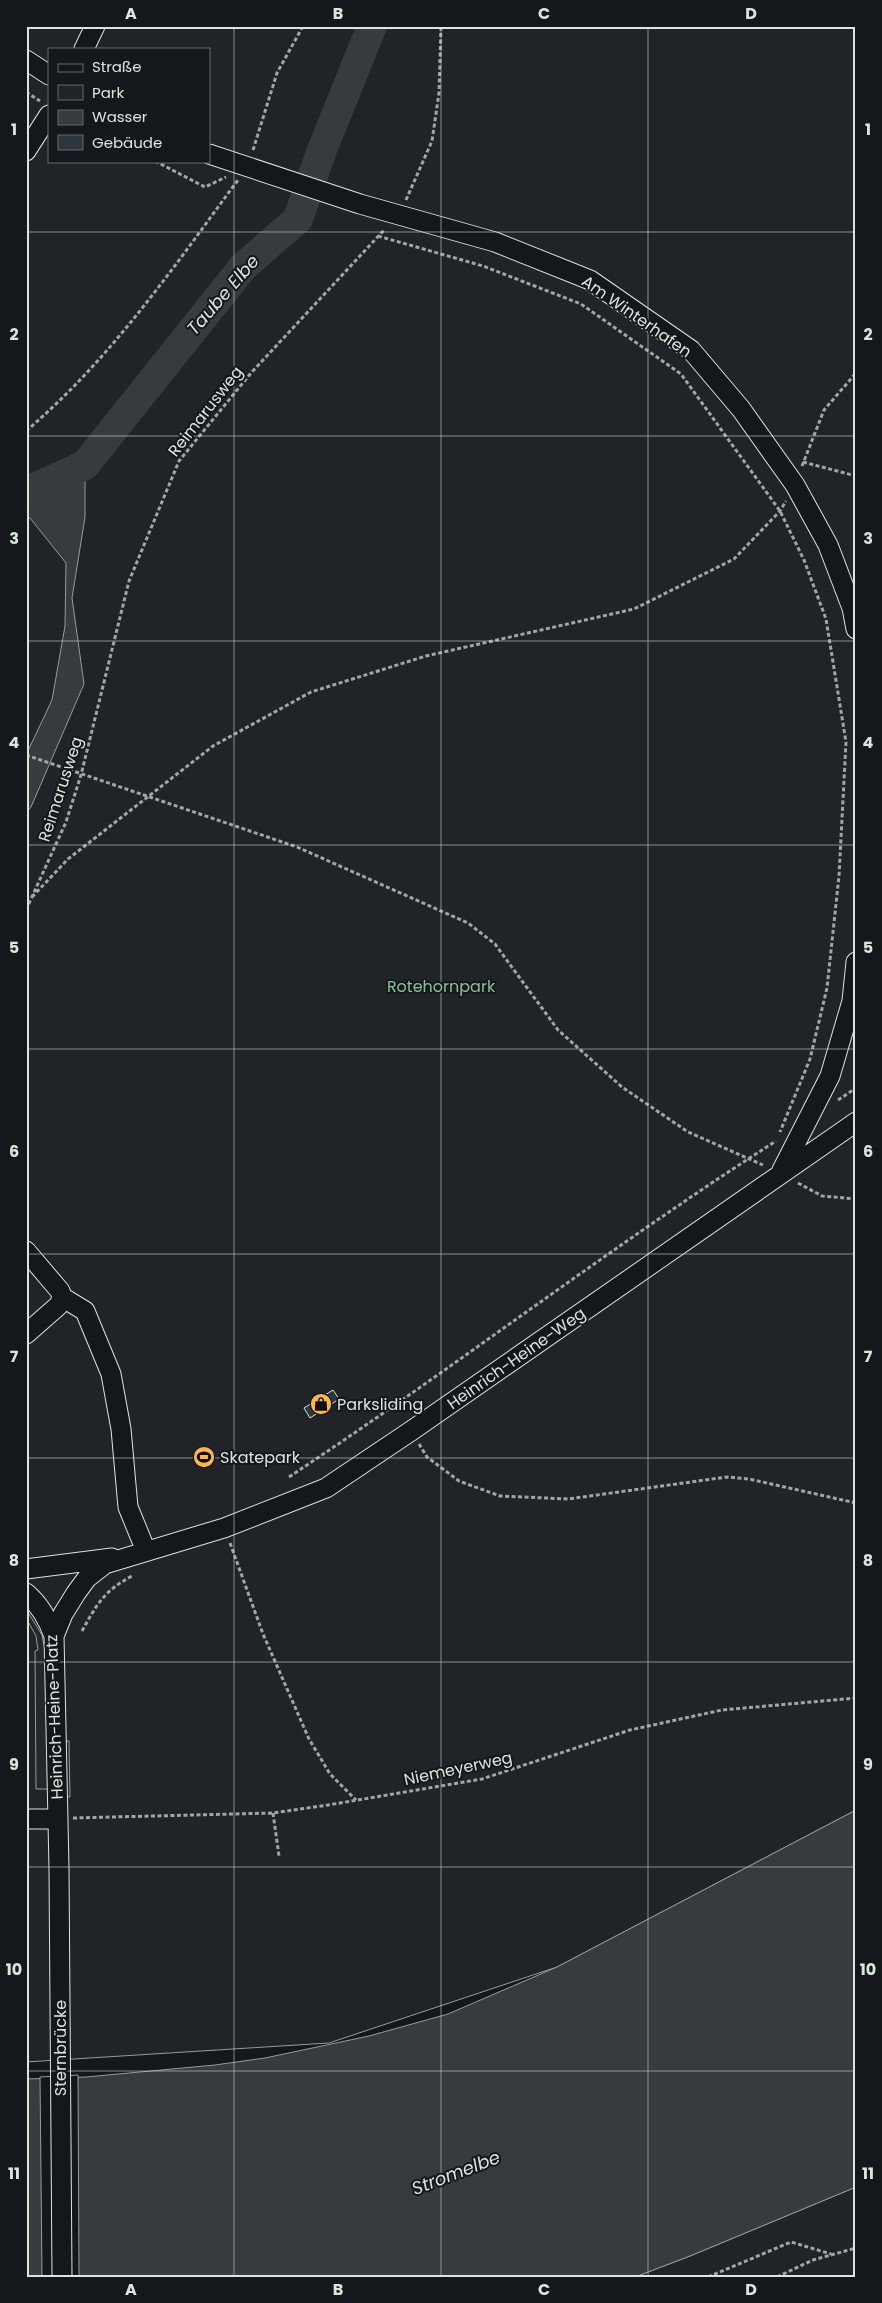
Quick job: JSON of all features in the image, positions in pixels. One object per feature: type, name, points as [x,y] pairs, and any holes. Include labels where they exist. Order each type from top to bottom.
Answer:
[{"type":"street","points":[[84,48],[95,26]]},
{"type":"street","points":[[26,60],[48,74]]},
{"type":"street","points":[[26,151],[45,109]]},
{"type":"street","points":[[210,154],[248,167]]},
{"type":"street","name":"Am Winterhafen","points":[[248,167],[399,216],[495,242],[590,280],[691,350],[741,409],[795,485],[828,545],[852,608],[856,629]]},
{"type":"street","points":[[780,1173],[830,1076],[852,1002],[856,962]]},
{"type":"street","name":"Heinrich-Heine-Weg","points":[[54,1636],[70,1601],[88,1578],[105,1564],[224,1528],[326,1488],[856,1122]]},
{"type":"street","points":[[26,1251],[60,1292],[62,1297],[85,1311],[111,1374],[121,1429],[128,1507],[146,1551]]},
{"type":"street","points":[[26,1334],[59,1305],[62,1297]]},
{"type":"street","name":"Heinrich-Heine-Weg","points":[[26,1569],[124,1557]]},
{"type":"street","name":"Heinrich-Heine-Platz","points":[[26,1593],[48,1619],[54,1636],[58,1819],[26,1820]]},
{"type":"street","name":"Sternbrücke","points":[[58,1819],[62,2277]]},
{"type":"path","points":[[26,431],[60,403],[95,365],[168,275],[248,167],[277,73],[303,26]]},
{"type":"path","name":"Reimarusweg","points":[[26,910],[66,822],[81,775],[129,581],[179,461],[251,372],[399,216],[432,140],[440,93],[441,26]]},
{"type":"path","points":[[26,92],[45,109]]},
{"type":"path","points":[[157,162],[205,187],[248,167]]},
{"type":"path","points":[[378,236],[483,266],[581,304],[681,374],[780,511],[804,560],[826,619],[846,742],[839,876],[827,988],[810,1059],[776,1141]]},
{"type":"path","points":[[32,897],[68,859],[213,746],[311,692],[426,656],[634,609],[734,559],[780,511],[795,485],[824,410],[856,373]]},
{"type":"path","points":[[803,462],[856,476]]},
{"type":"path","points":[[26,755],[298,847],[468,923],[495,944],[558,1030],[622,1087],[688,1132],[780,1173],[822,1196],[856,1199]]},
{"type":"path","points":[[832,1104],[856,1088]]},
{"type":"path","name":"Heinrich-Heine-Weg","points":[[289,1477],[382,1416],[572,1279],[748,1158],[784,1136]]},
{"type":"path","points":[[411,1431],[427,1457],[459,1482],[500,1496],[568,1499],[727,1477],[749,1479],[856,1503]]},
{"type":"path","points":[[220,1546],[230,1543],[263,1634],[309,1739],[330,1774],[356,1800]]},
{"type":"path","points":[[82,1631],[96,1605],[113,1586],[138,1573]]},
{"type":"path","name":"Niemeyerweg","points":[[58,1819],[273,1813],[482,1779],[621,1732],[722,1710],[856,1698]]},
{"type":"path","points":[[273,1813],[279,1856]]},
{"type":"path","points":[[708,2277],[791,2242],[831,2254]]},
{"type":"path","points":[[777,2277],[798,2266],[831,2254],[856,2248]]},
{"type":"green space","name":"Rotehornpark","points":[[26,26],[856,26],[856,1810],[557,1967],[329,2043],[26,2062]]},
{"type":"green space","points":[[856,2187],[856,2277],[635,2277],[690,2256]]},
{"type":"shaded area","points":[[26,1609],[42,1635],[45,1651],[48,1651],[49,1789],[36,1789],[35,1651],[38,1650],[36,1636],[26,1618]]},
{"type":"shaded area","points":[[63,1741],[69,1741],[70,1797],[63,1797]]},
{"type":"water","points":[[85,465],[85,517],[72,598],[84,684],[31,807],[26,813],[26,755],[52,700],[65,626],[66,563],[30,518],[26,519],[26,480],[49,467]]},
{"type":"water","name":"Stromelbe","points":[[856,1810],[856,2187],[635,2277],[26,2277],[26,2079],[86,2077],[215,2065],[265,2058],[369,2036],[448,2014],[557,1967]]},
{"type":"pier","points":[[78,2075],[79,2277],[42,2277],[40,2077]]},
{"type":"building","name":"Parksliding","points":[[333,1390],[339,1399],[310,1418],[304,1408]]},
{"type":"waterway","name":"Taube Elbe","points":[[26,492],[85,465],[243,267],[298,219],[322,150],[372,26]]},
{"type":"place","name":"Parksliding","points":[[321,1404]]},
{"type":"place","name":"Skatepark","points":[[204,1457]]}]
